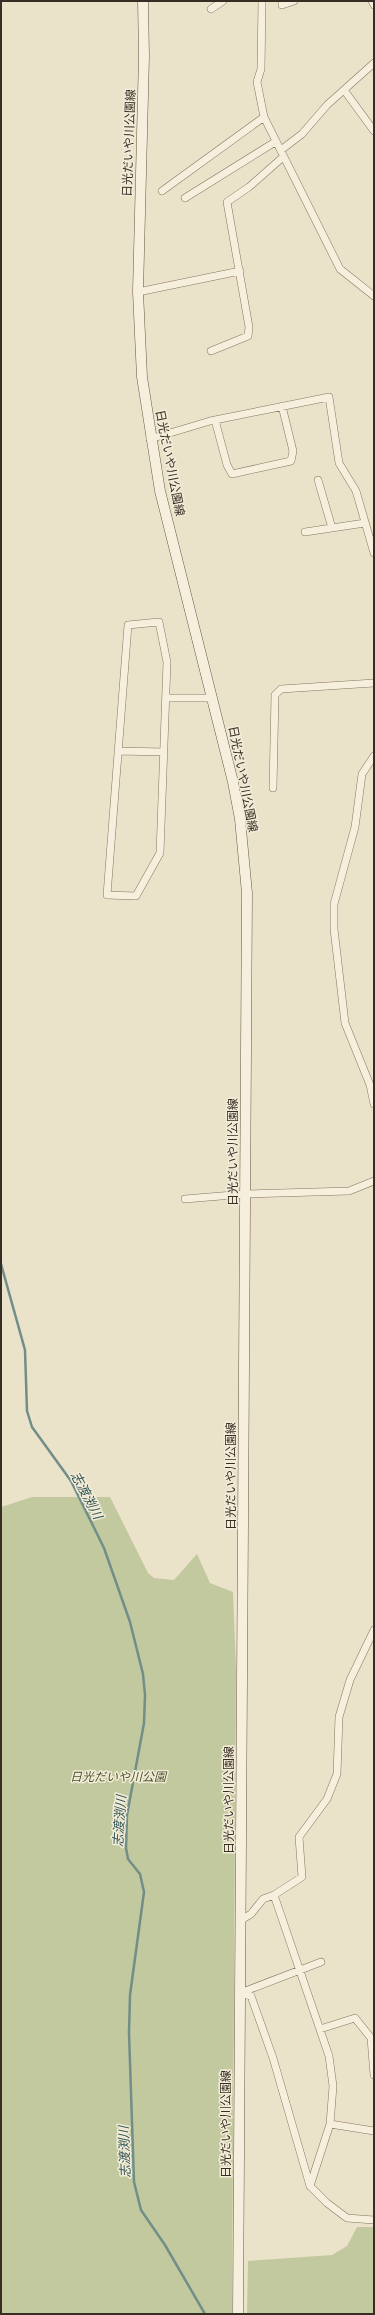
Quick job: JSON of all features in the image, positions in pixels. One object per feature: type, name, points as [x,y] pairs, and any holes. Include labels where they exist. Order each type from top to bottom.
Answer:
[{"type":"main road","name":"日光だいや川公園線","points":[[143,1],[144,56],[138,292],[140,362],[150,439],[160,491],[213,698],[237,800],[245,873],[245,1194],[238,2314]]},
{"type":"street","points":[[211,10],[223,1]]},
{"type":"street","points":[[262,1],[261,69],[257,82],[264,117],[275,142],[282,153],[340,269],[374,296]]},
{"type":"street","points":[[282,1],[282,5],[294,1]]},
{"type":"street","points":[[372,1],[374,5]]},
{"type":"street","points":[[211,351],[248,336],[249,327],[227,202],[249,187],[302,134],[327,105],[374,63]]},
{"type":"street","points":[[344,90],[374,131]]},
{"type":"street","points":[[162,191],[264,117]]},
{"type":"street","points":[[185,198],[275,142]]},
{"type":"street","points":[[138,292],[240,270]]},
{"type":"street","points":[[150,439],[215,420],[329,397],[339,463],[356,492],[374,553]]},
{"type":"street","points":[[215,420],[227,465],[232,474],[291,461],[293,451],[282,406]]},
{"type":"street","points":[[318,480],[332,528]]},
{"type":"street","points":[[305,532],[365,524]]},
{"type":"street","points":[[159,622],[167,662],[166,698],[160,853],[136,896],[107,895],[128,625],[159,622]]},
{"type":"street","points":[[273,788],[275,694],[281,689],[374,683]]},
{"type":"street","points":[[166,698],[213,698]]},
{"type":"street","points":[[118,751],[164,752]]},
{"type":"street","points":[[374,756],[371,766],[362,774],[356,827],[334,904],[334,929],[345,1023],[370,1085],[374,1104]]},
{"type":"street","points":[[185,1199],[245,1194],[349,1191],[374,1181]]},
{"type":"street","points":[[241,1920],[251,1914],[263,1899],[274,1895],[302,1877],[299,1837],[327,1800],[337,1774],[339,1717],[350,1680],[374,1630]]},
{"type":"street","points":[[274,1895],[298,1970],[329,2056],[334,2086],[330,2124],[310,2186]]},
{"type":"street","points":[[240,1993],[321,1962]]},
{"type":"street","points":[[240,1993],[251,1996],[273,2058],[310,2186],[327,2203],[347,2218],[374,2220]]},
{"type":"street","points":[[320,2030],[355,2018],[371,2038],[374,2075]]},
{"type":"street","points":[[330,2124],[374,2131]]},
{"type":"green space","name":"日光だいや川公園","points":[[32,1497],[110,1497],[148,1573],[154,1578],[174,1580],[197,1554],[210,1583],[233,1592],[236,1670],[232,2314],[1,2314],[1,1507]]},
{"type":"green space","points":[[357,2227],[374,2227],[374,2314],[247,2314],[248,2261],[332,2255],[347,2246]]},
{"type":"waterway","name":"志渡渕川","points":[[1,1264],[25,1350],[27,1411],[32,1427],[71,1481],[104,1548],[130,1622],[143,1674],[145,1695],[144,1723],[127,1815],[126,1848],[128,1859],[140,1874],[144,1892],[130,1995],[129,2033],[134,2182],[141,2210],[165,2245],[205,2314]]}]
